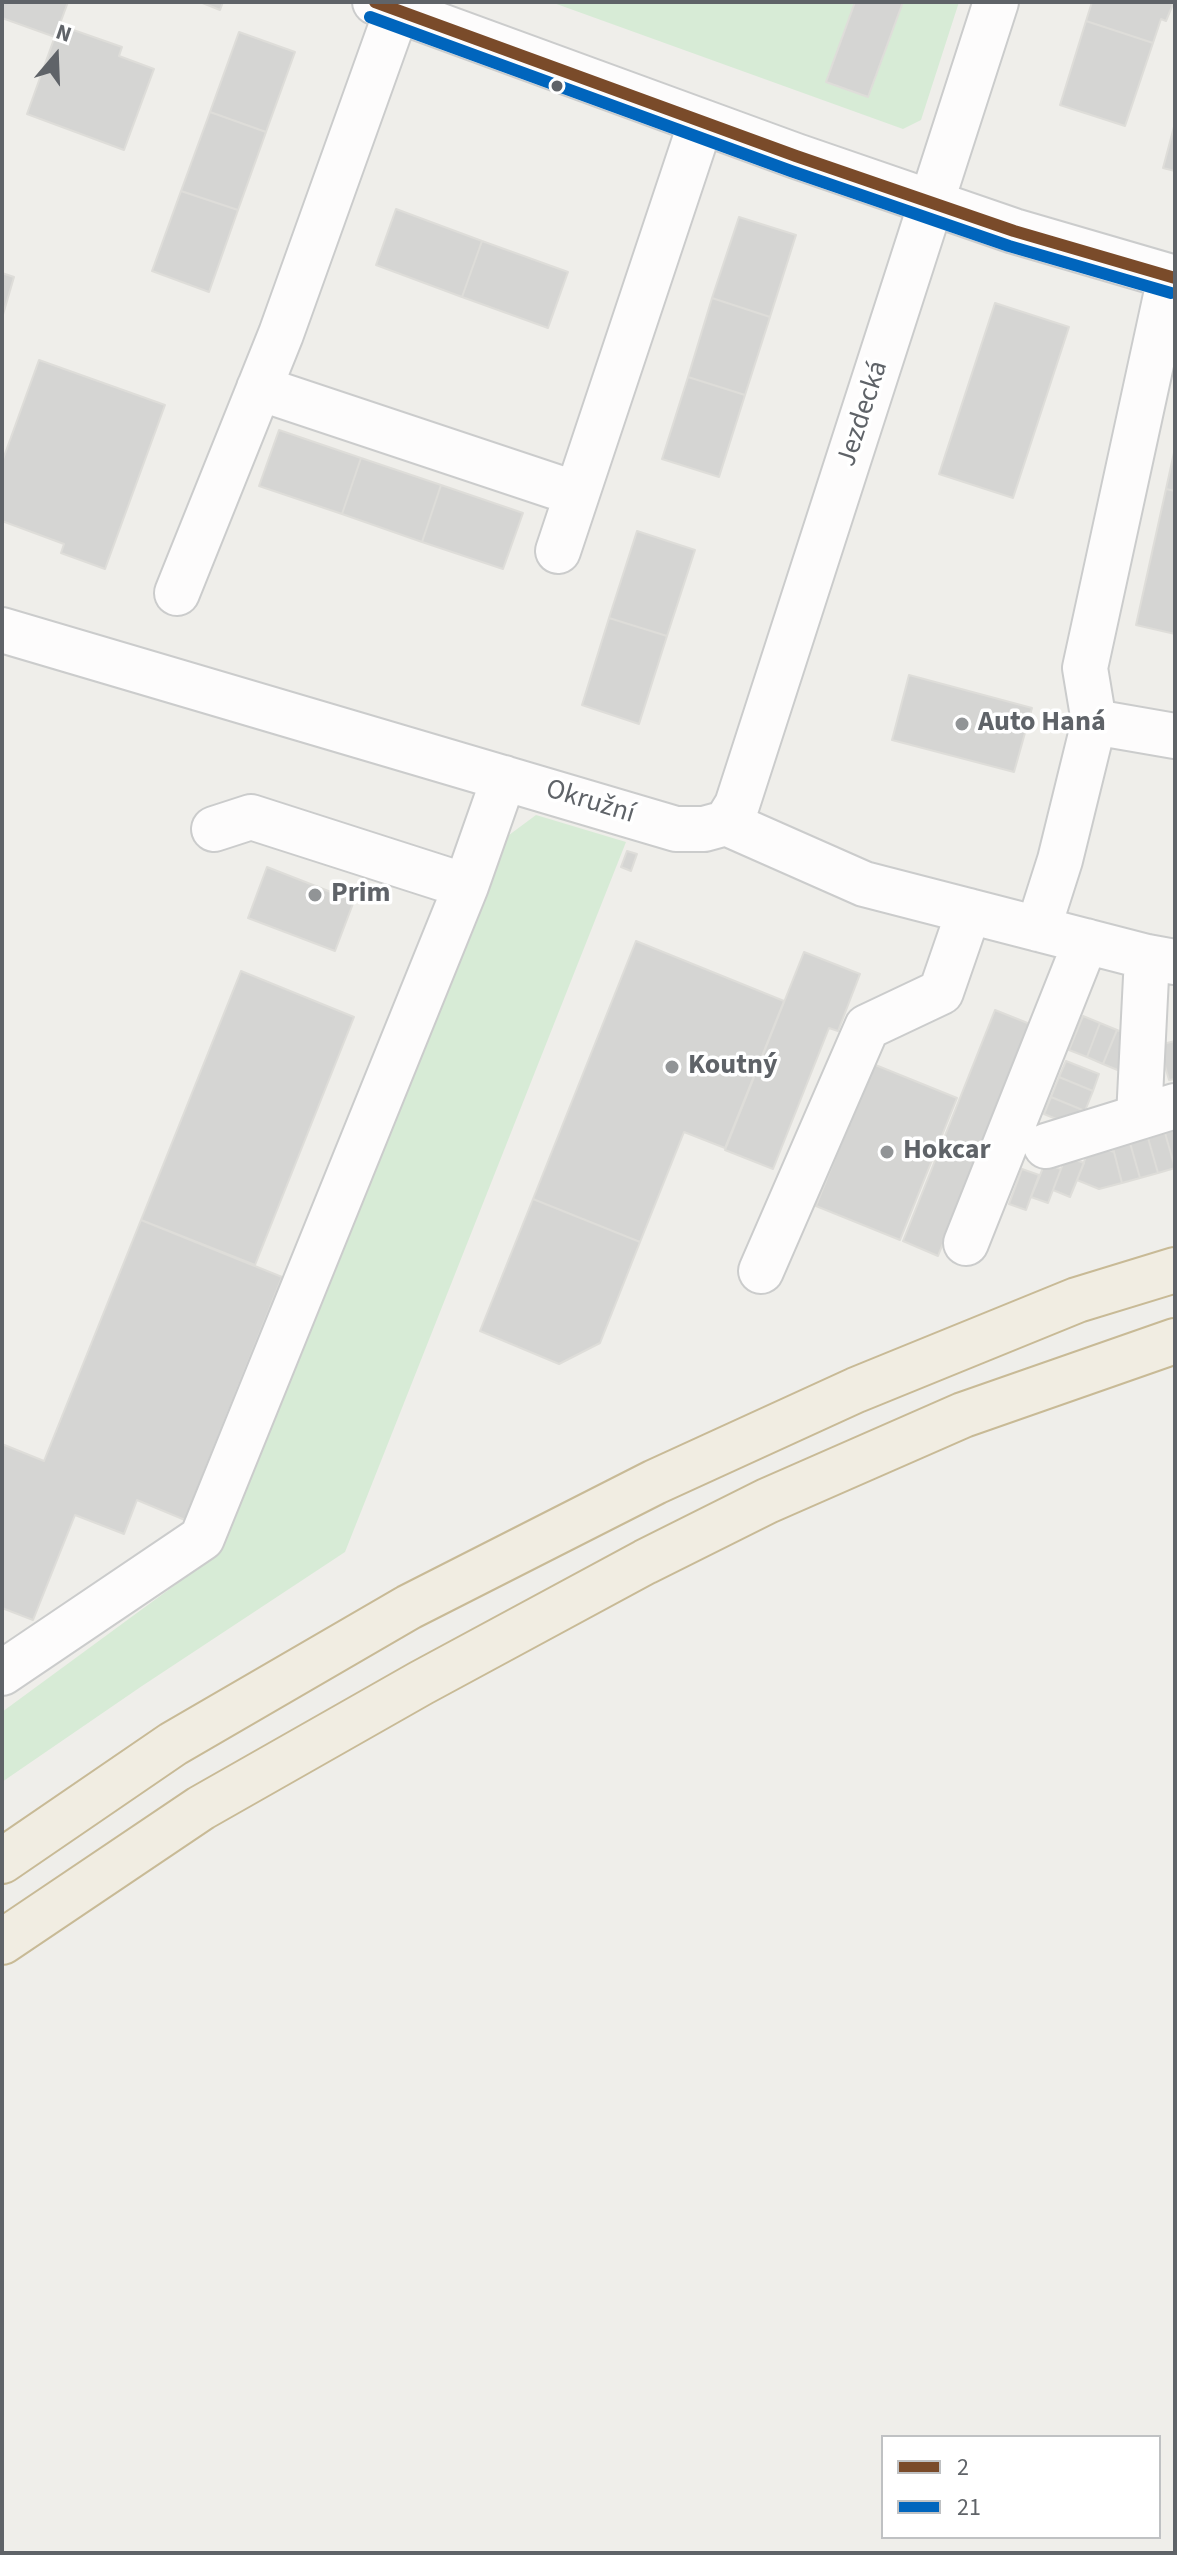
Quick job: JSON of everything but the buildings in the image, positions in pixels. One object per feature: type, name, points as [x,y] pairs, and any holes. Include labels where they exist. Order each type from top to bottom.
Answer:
[{"type":"highway","points":[[2,1861],[199,1729],[409,1607],[655,1482],[856,1390],[1077,1300],[1175,1270]]},
{"type":"highway","points":[[2,1942],[201,1808],[421,1683],[645,1562],[767,1501],[963,1415],[1175,1341]]},
{"type":"street","name":"Jezdecká","points":[[726,823],[737,805],[996,2]]},
{"type":"street","points":[[177,593],[259,388],[386,6],[932,203],[1173,278],[1085,668],[1094,722],[1060,860],[1038,929]]},
{"type":"street","points":[[558,551],[701,122]]},
{"type":"street","points":[[259,388],[577,494]]},
{"type":"street","name":"Okružní","points":[[2,630],[676,829],[704,829],[726,823]]},
{"type":"street","points":[[1094,722],[1175,736]]},
{"type":"street","points":[[2,1673],[202,1538],[466,886],[504,778]]},
{"type":"street","points":[[214,829],[251,817],[466,886]]},
{"type":"street","points":[[726,823],[864,884],[1161,959],[1157,1112],[1046,1146]]},
{"type":"street","points":[[761,1271],[867,1027],[941,992],[969,911]]},
{"type":"street","points":[[966,1243],[1086,941]]},
{"type":"green space","points":[[551,2],[959,2],[921,120],[903,129]]},
{"type":"green space","points":[[536,815],[626,842],[345,1552],[2,1782],[2,1712],[220,1552],[509,835]]},
{"type":"transit line","name":"2","points":[[375,2],[796,156],[1014,231],[1175,278]]},
{"type":"transit line","name":"21","points":[[370,17],[791,171],[1009,246],[1171,293]]},
{"type":"place","name":"Auto Haná","points":[[962,724]]},
{"type":"place","name":"Prim","points":[[315,895]]},
{"type":"place","name":"Koutný","points":[[672,1067]]},
{"type":"place","name":"Hokcar","points":[[887,1152]]}]
